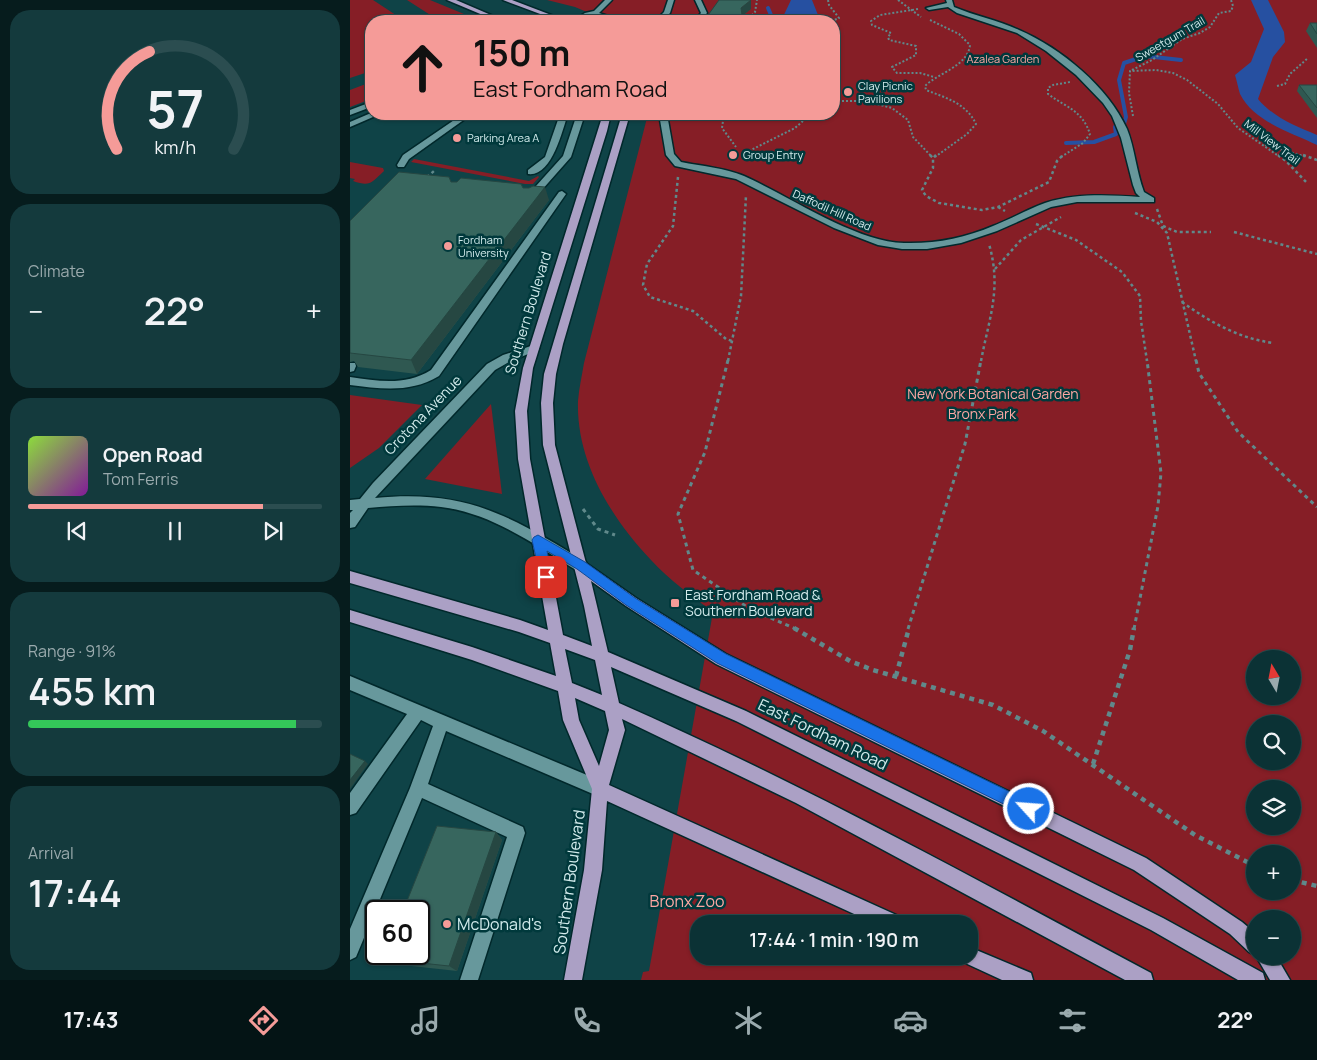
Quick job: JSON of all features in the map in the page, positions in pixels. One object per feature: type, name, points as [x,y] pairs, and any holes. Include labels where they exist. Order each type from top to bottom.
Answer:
[{"type":"main road","points":[[450,0],[487,15]]},
{"type":"main road","points":[[506,0],[547,15]]},
{"type":"main road","name":"Southern Boulevard","points":[[600,789],[571,720],[526,473],[521,434],[524,389],[534,348],[606,120]]},
{"type":"main road","name":"Southern Boulevard","points":[[573,980],[593,870],[600,789],[617,730],[581,566],[549,445],[547,421],[548,390],[558,344],[624,120]]},
{"type":"main road","points":[[581,566],[631,602],[722,658],[1140,864],[1236,928],[1246,937]]},
{"type":"main road","name":"East Fordham Road","points":[[350,577],[520,626],[589,651],[724,708],[1080,884],[1157,924],[1256,980]]},
{"type":"main road","points":[[350,616],[526,672],[590,697],[664,730],[784,787],[1144,980]]},
{"type":"main road","points":[[600,789],[876,915]]},
{"type":"main road","points":[[978,960],[1024,980]]},
{"type":"main road","points":[[1271,965],[1281,980]]},
{"type":"street","points":[[587,14],[588,9],[598,0]]},
{"type":"street","points":[[587,14],[596,12],[609,0]]},
{"type":"street","points":[[665,15],[671,0]]},
{"type":"street","points":[[698,0],[703,15]]},
{"type":"street","points":[[928,8],[949,2],[960,12],[999,24],[1028,37],[1058,55],[1112,111],[1122,130]]},
{"type":"street","points":[[587,14],[601,15]]},
{"type":"street","points":[[350,113],[365,107]]},
{"type":"street","points":[[350,125],[365,119]]},
{"type":"street","points":[[401,165],[411,154],[459,120]]},
{"type":"street","points":[[531,172],[549,158],[562,120]]},
{"type":"street","points":[[530,198],[567,157],[580,120]]},
{"type":"street","points":[[664,120],[670,155],[674,161],[682,165]]},
{"type":"street","name":"Daffodil Hill Road","points":[[682,165],[729,174],[838,226],[878,242],[902,246],[927,246],[961,240],[985,232],[1048,205],[1077,199],[1115,198],[1151,200],[1140,193],[1135,182],[1122,130]]},
{"type":"street","points":[[350,381],[395,387],[426,380],[435,373],[562,194]]},
{"type":"street","name":"Crotona Avenue","points":[[350,523],[357,505],[491,367],[507,358],[534,348]]},
{"type":"street","points":[[357,505],[419,500],[462,505],[491,514],[581,566]]},
{"type":"street","points":[[350,683],[600,789]]},
{"type":"street","points":[[350,807],[418,712]]},
{"type":"street","points":[[350,951],[418,788],[442,722]]},
{"type":"street","points":[[418,788],[517,833],[469,980]]},
{"type":"path","points":[[752,15],[755,12],[757,0]]},
{"type":"path","points":[[828,0],[829,5],[837,15]]},
{"type":"path","points":[[898,0],[909,10],[960,33],[970,45],[969,55],[964,60],[934,77],[925,86],[926,90],[963,106],[974,118],[976,124],[972,130],[944,148],[933,158]]},
{"type":"path","name":"Sweetgum Trail","points":[[1130,71],[1152,60],[1182,39],[1200,33],[1210,26],[1219,13],[1231,11],[1233,6],[1231,0]]},
{"type":"path","points":[[918,9],[875,17],[870,20],[873,23],[872,25],[889,30],[891,33],[888,38],[890,40],[916,46],[916,55],[892,67],[897,73],[920,73],[934,77]]},
{"type":"path","points":[[1277,86],[1285,84],[1290,74],[1308,58]]},
{"type":"path","name":"Mill View Trail","points":[[1130,71],[1156,70],[1173,73],[1187,80],[1218,104],[1238,128],[1286,161],[1307,183]]},
{"type":"path","points":[[1122,130],[1133,118],[1129,93],[1130,71]]},
{"type":"path","points":[[931,80],[935,81]]},
{"type":"path","points":[[840,101],[870,102],[897,109],[908,120],[908,130],[933,158],[933,168],[922,190],[926,196],[939,203],[982,210],[998,208],[1049,182],[1054,175],[1057,161],[1062,155],[1083,144],[1088,138],[1090,134],[1087,123],[1080,114],[1048,94],[1048,88],[1063,82],[1084,80]]},
{"type":"path","points":[[723,120],[722,128],[736,146]]},
{"type":"path","points":[[750,151],[795,128],[804,120]]},
{"type":"path","points":[[1264,145],[1270,145],[1317,160]]},
{"type":"path","points":[[682,165],[678,174],[673,226],[647,264],[643,285],[650,297],[693,311],[726,339],[732,341]]},
{"type":"path","points":[[423,181],[434,171]]},
{"type":"path","points":[[752,185],[746,192],[741,296],[720,400],[705,452],[678,514],[693,570],[750,609],[792,627],[850,661],[872,670],[993,705],[1043,731],[1195,834],[1246,861]]},
{"type":"path","points":[[1134,213],[1151,218],[1163,226],[1178,232],[1210,232]]},
{"type":"path","points":[[995,269],[1021,240],[1057,218],[1067,215]]},
{"type":"path","points":[[1017,217],[1076,240],[1100,255],[1122,272],[1140,296],[1141,321],[1160,455],[1161,474],[1158,506],[1130,650],[1093,764]]},
{"type":"path","points":[[1163,226],[1167,233],[1199,373],[1238,432],[1317,507]]},
{"type":"path","points":[[896,676],[915,605],[965,444],[984,345],[995,302],[995,269],[985,232]]},
{"type":"path","points":[[1234,232],[1317,254]]},
{"type":"path","points":[[1182,302],[1228,332],[1252,340],[1273,343]]},
{"type":"path","points":[[1301,882],[1317,886]]},
{"type":"green space","points":[[350,0],[373,0],[396,15],[365,15],[365,73],[350,78]]},
{"type":"green space","points":[[407,0],[430,0],[466,15],[430,15]]},
{"type":"green space","name":"New York Botanical Garden","points":[[547,0],[1317,0],[1317,980],[641,980],[643,972],[649,971],[713,612],[673,581],[636,544],[622,526],[599,487],[583,445],[579,423],[578,401],[584,363],[646,120],[840,120],[840,15],[594,15],[575,7]]},
{"type":"green space","points":[[365,84],[365,101],[350,107],[350,90]]},
{"type":"green space","points":[[414,159],[529,181],[539,177],[533,184],[525,184],[411,162]]},
{"type":"green space","points":[[350,162],[383,168],[384,171],[370,183],[359,183],[353,181],[355,179],[350,178]]},
{"type":"green space","points":[[350,395],[422,405],[379,448],[350,468]]},
{"type":"green space","points":[[491,404],[502,494],[425,479]]},
{"type":"water","points":[[791,0],[812,0],[818,15],[784,15]]},
{"type":"water","points":[[1251,0],[1268,0],[1284,32],[1285,42],[1273,57],[1258,99],[1277,116],[1317,135],[1317,145],[1285,131],[1264,119],[1246,104],[1240,94],[1235,75],[1251,62],[1264,29]]},
{"type":"building","points":[[719,0],[751,0],[741,8],[742,15],[708,15]]},
{"type":"building","points":[[1310,23],[1317,23],[1317,34]]},
{"type":"building","points":[[1299,85],[1317,85],[1317,108]]},
{"type":"building","points":[[399,172],[449,177],[451,182],[457,182],[461,178],[521,184],[523,188],[533,186],[545,187],[411,360],[350,353],[350,221]]},
{"type":"building","points":[[350,754],[365,761],[350,780]]},
{"type":"building","points":[[437,826],[496,832],[449,966],[430,964],[430,900],[407,900]]},
{"type":"waterway","points":[[768,8],[771,15]]},
{"type":"waterway","points":[[1066,143],[1094,142],[1116,134],[1115,127],[1124,124],[1126,117],[1119,80],[1124,63],[1145,56],[1181,60]]},
{"type":"place","name":"Clay Picnic Pavilions","points":[[848,92]]},
{"type":"place","name":"Parking Area A","points":[[457,138]]},
{"type":"place","name":"Group Entry","points":[[733,155]]},
{"type":"place","name":"Fordham University","points":[[448,246]]},
{"type":"place","name":"East Fordham Road & Southern Boulevard","points":[[675,603]]},
{"type":"place","name":"McDonald's","points":[[447,924]]},
{"type":"route","points":[[546,577],[538,540],[581,566],[692,642],[1029,809]]},
{"type":"park label","name":"Azalea Garden","points":[[1003,59]]},
{"type":"park label","name":"Bronx Park","points":[[982,414]]},
{"type":"park label","name":"Bronx Zoo","points":[[687,901]]}]
